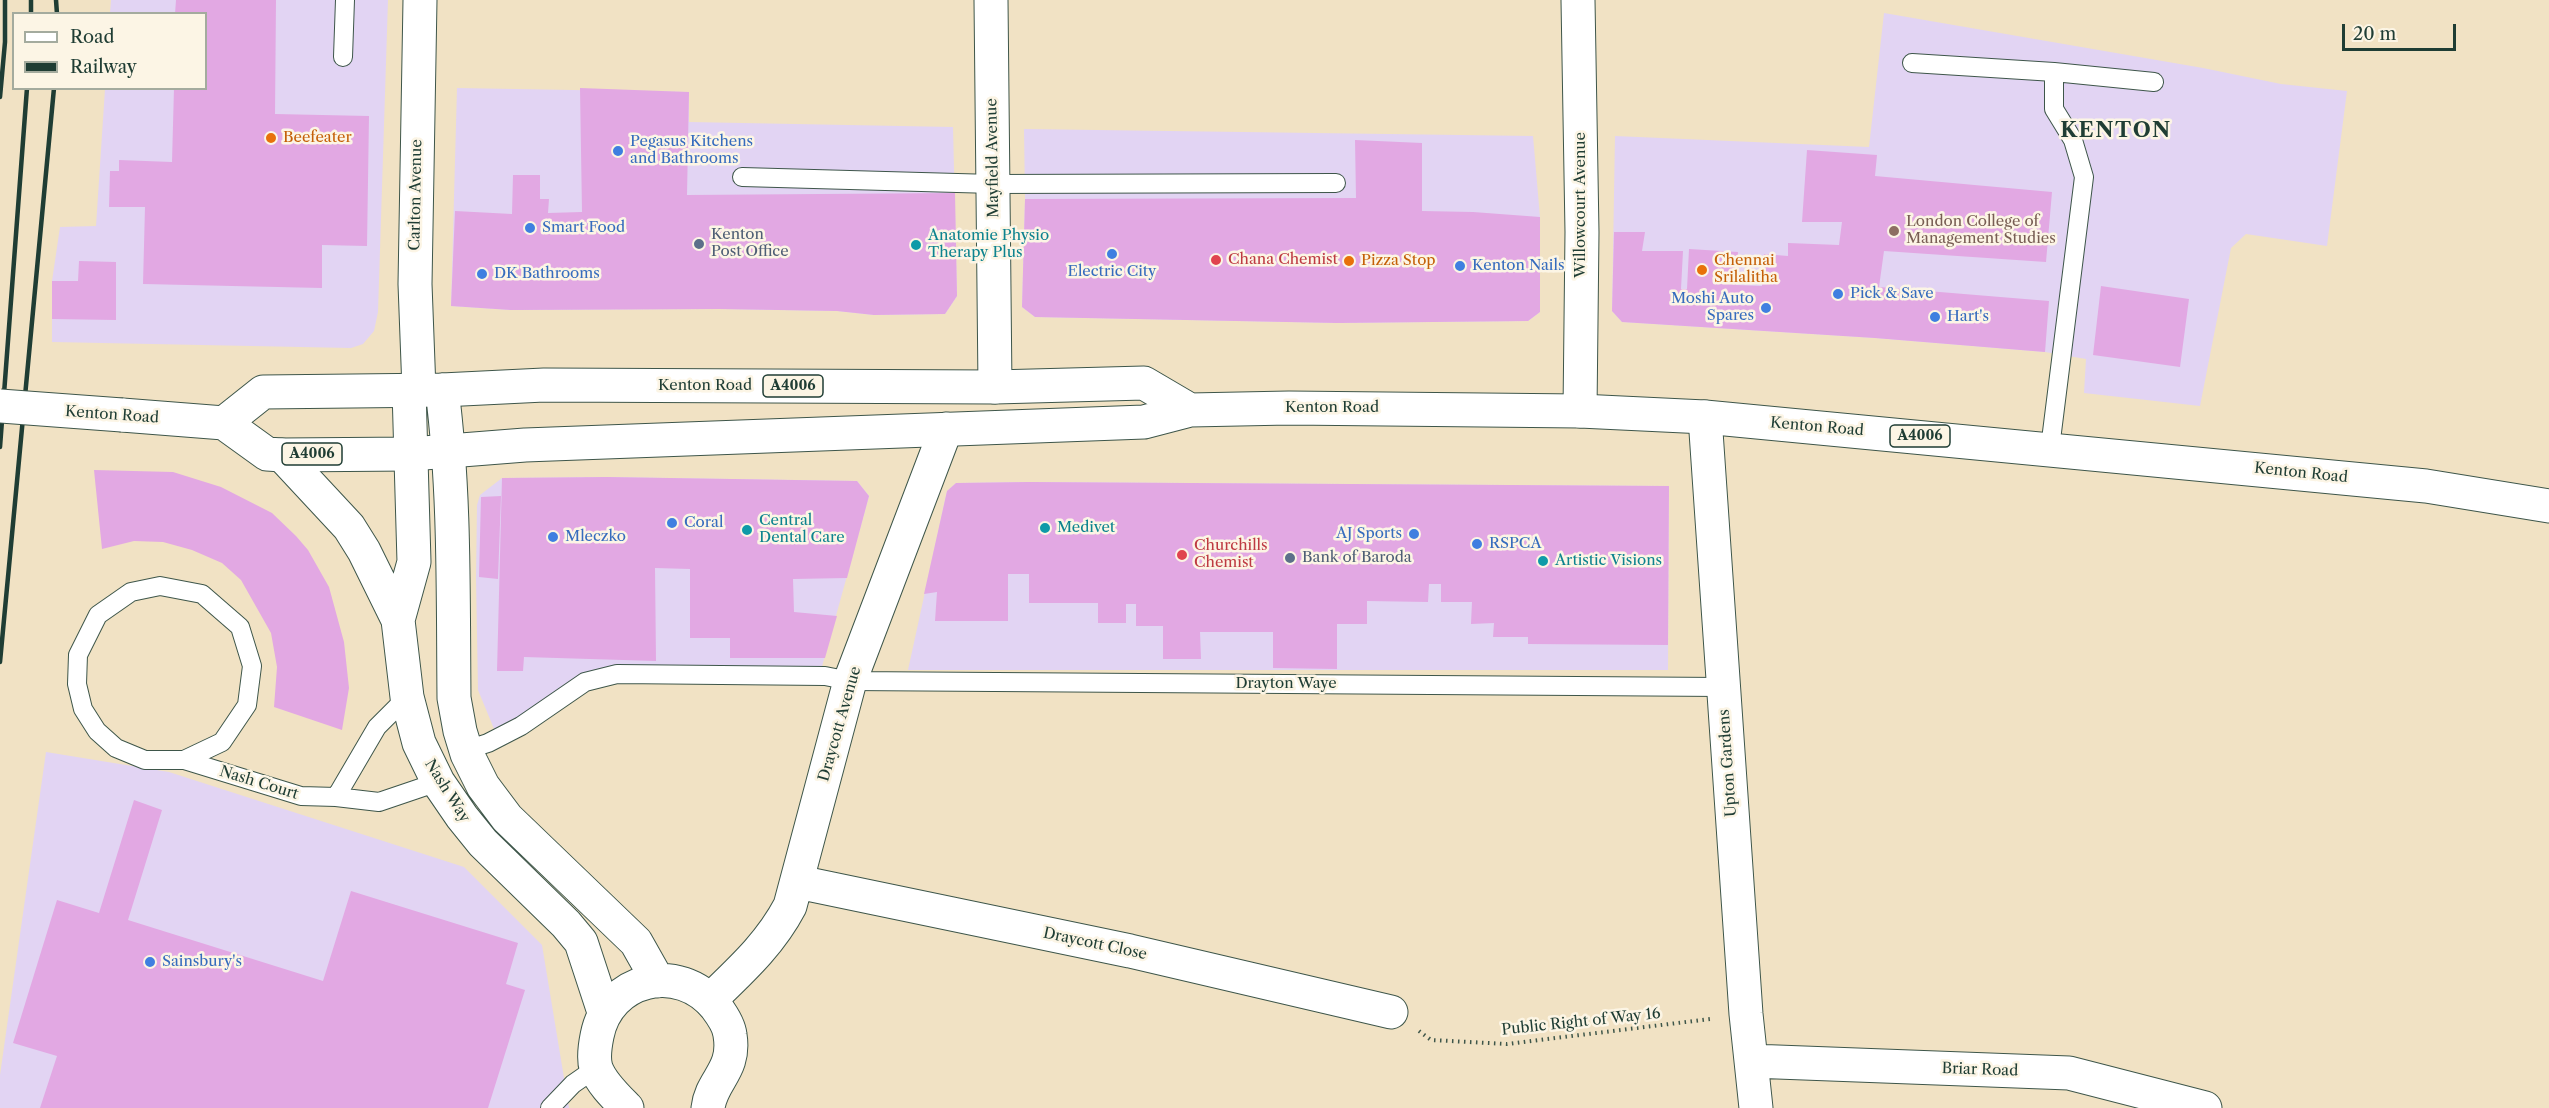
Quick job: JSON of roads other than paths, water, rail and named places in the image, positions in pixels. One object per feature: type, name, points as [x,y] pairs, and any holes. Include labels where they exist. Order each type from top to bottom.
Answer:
[{"type":"street","name":"Carlton Avenue","points":[[420,0],[415,273],[423,390]]},
{"type":"street","name":"Mayfield Avenue","points":[[991,0],[995,387]]},
{"type":"street","name":"Willowcourt Avenue","points":[[1578,0],[1582,232],[1580,411]]},
{"type":"street","name":"Kenton Road","points":[[224,423],[263,392],[423,390],[544,385],[995,387],[1144,383],[1190,410]]},
{"type":"street","points":[[423,390],[450,451],[454,699],[466,750],[483,786],[507,818],[636,942],[658,981]]},
{"type":"street","name":"Nash Way","points":[[423,390],[411,454],[414,562],[398,620],[407,697],[419,743],[438,782],[483,843],[566,924],[581,942],[604,1012]]},
{"type":"street","name":"Kenton Road","points":[[0,406],[224,423],[267,454],[282,455],[411,454],[525,445],[1144,422],[1190,410],[1407,408],[1580,411],[1705,417],[2050,448],[2426,486],[2549,506]]},
{"type":"street","name":"Upton Gardens","points":[[1705,417],[1746,1014],[1756,1108]]},
{"type":"street","name":"Draycott Avenue","points":[[710,1000],[762,950],[778,929],[790,906],[850,681],[946,429]]},
{"type":"street","points":[[282,455],[349,527],[364,551],[398,620]]},
{"type":"street","name":"Draycott Close","points":[[798,882],[1130,951],[1391,1011]]},
{"type":"street","points":[[627,1108],[605,1083],[596,1068],[595,1048],[604,1012],[628,988],[640,983],[658,981],[676,982],[693,988],[710,1000],[723,1017],[730,1033],[731,1052],[728,1068],[704,1105]]},
{"type":"street","name":"Briar Road","points":[[1751,1061],[2069,1073],[2205,1108]]},
{"type":"lane","points":[[343,57],[345,0]]},
{"type":"lane","points":[[1912,63],[2054,72],[2154,82]]},
{"type":"lane","points":[[2050,448],[2084,177],[2073,140],[2054,109],[2054,72]]},
{"type":"lane","points":[[742,177],[993,184],[1336,183]]},
{"type":"lane","name":"Nash Court","points":[[184,760],[222,742],[247,705],[252,666],[240,627],[202,594],[160,586],[131,592],[98,615],[78,655],[77,684],[83,709],[97,731],[116,748],[145,760],[184,760],[301,796],[379,802],[438,782]]},
{"type":"lane","name":"Drayton Waye","points":[[466,750],[488,743],[521,726],[585,682],[617,674],[825,676],[850,681],[1722,687]]},
{"type":"lane","points":[[336,797],[377,728],[407,697]]},
{"type":"lane","points":[[550,1108],[573,1084],[596,1068]]},
{"type":"railway","points":[[0,97],[5,42],[5,0]]},
{"type":"railway","points":[[31,0],[31,12]]},
{"type":"railway","points":[[56,0],[57,12]]},
{"type":"railway","points":[[0,447],[27,90]]},
{"type":"railway","points":[[0,662],[54,90]]},
{"type":"place","name":"Beefeater","points":[[271,138]]},
{"type":"place","name":"Pegasus Kitchens and Bathrooms","points":[[618,151]]},
{"type":"place","name":"Smart Food","points":[[530,228]]},
{"type":"place","name":"London College of Management Studies","points":[[1894,231]]},
{"type":"place","name":"Kenton Post Office","points":[[699,244]]},
{"type":"place","name":"Anatomie Physio Therapy Plus","points":[[916,245]]},
{"type":"place","name":"Electric City","points":[[1112,254]]},
{"type":"place","name":"Chana Chemist","points":[[1216,260]]},
{"type":"place","name":"Pizza Stop","points":[[1349,261]]},
{"type":"place","name":"Kenton Nails","points":[[1460,266]]},
{"type":"place","name":"Chennai Srilalitha","points":[[1702,270]]},
{"type":"place","name":"DK Bathrooms","points":[[482,274]]},
{"type":"place","name":"Pick & Save","points":[[1838,294]]},
{"type":"place","name":"Moshi Auto Spares","points":[[1766,308]]},
{"type":"place","name":"Hart's","points":[[1935,317]]},
{"type":"place","name":"Coral","points":[[672,523]]},
{"type":"place","name":"Medivet","points":[[1045,528]]},
{"type":"place","name":"Central Dental Care","points":[[747,530]]},
{"type":"place","name":"AJ Sports","points":[[1414,534]]},
{"type":"place","name":"Mleczko","points":[[553,537]]},
{"type":"place","name":"RSPCA","points":[[1477,544]]},
{"type":"place","name":"Churchills Chemist","points":[[1182,555]]},
{"type":"place","name":"Bank of Baroda","points":[[1290,558]]},
{"type":"place","name":"Artistic Visions","points":[[1543,561]]},
{"type":"place","name":"Sainsbury's","points":[[150,962]]},
{"type":"district","name":"KENTON","points":[[2116,131]]}]
